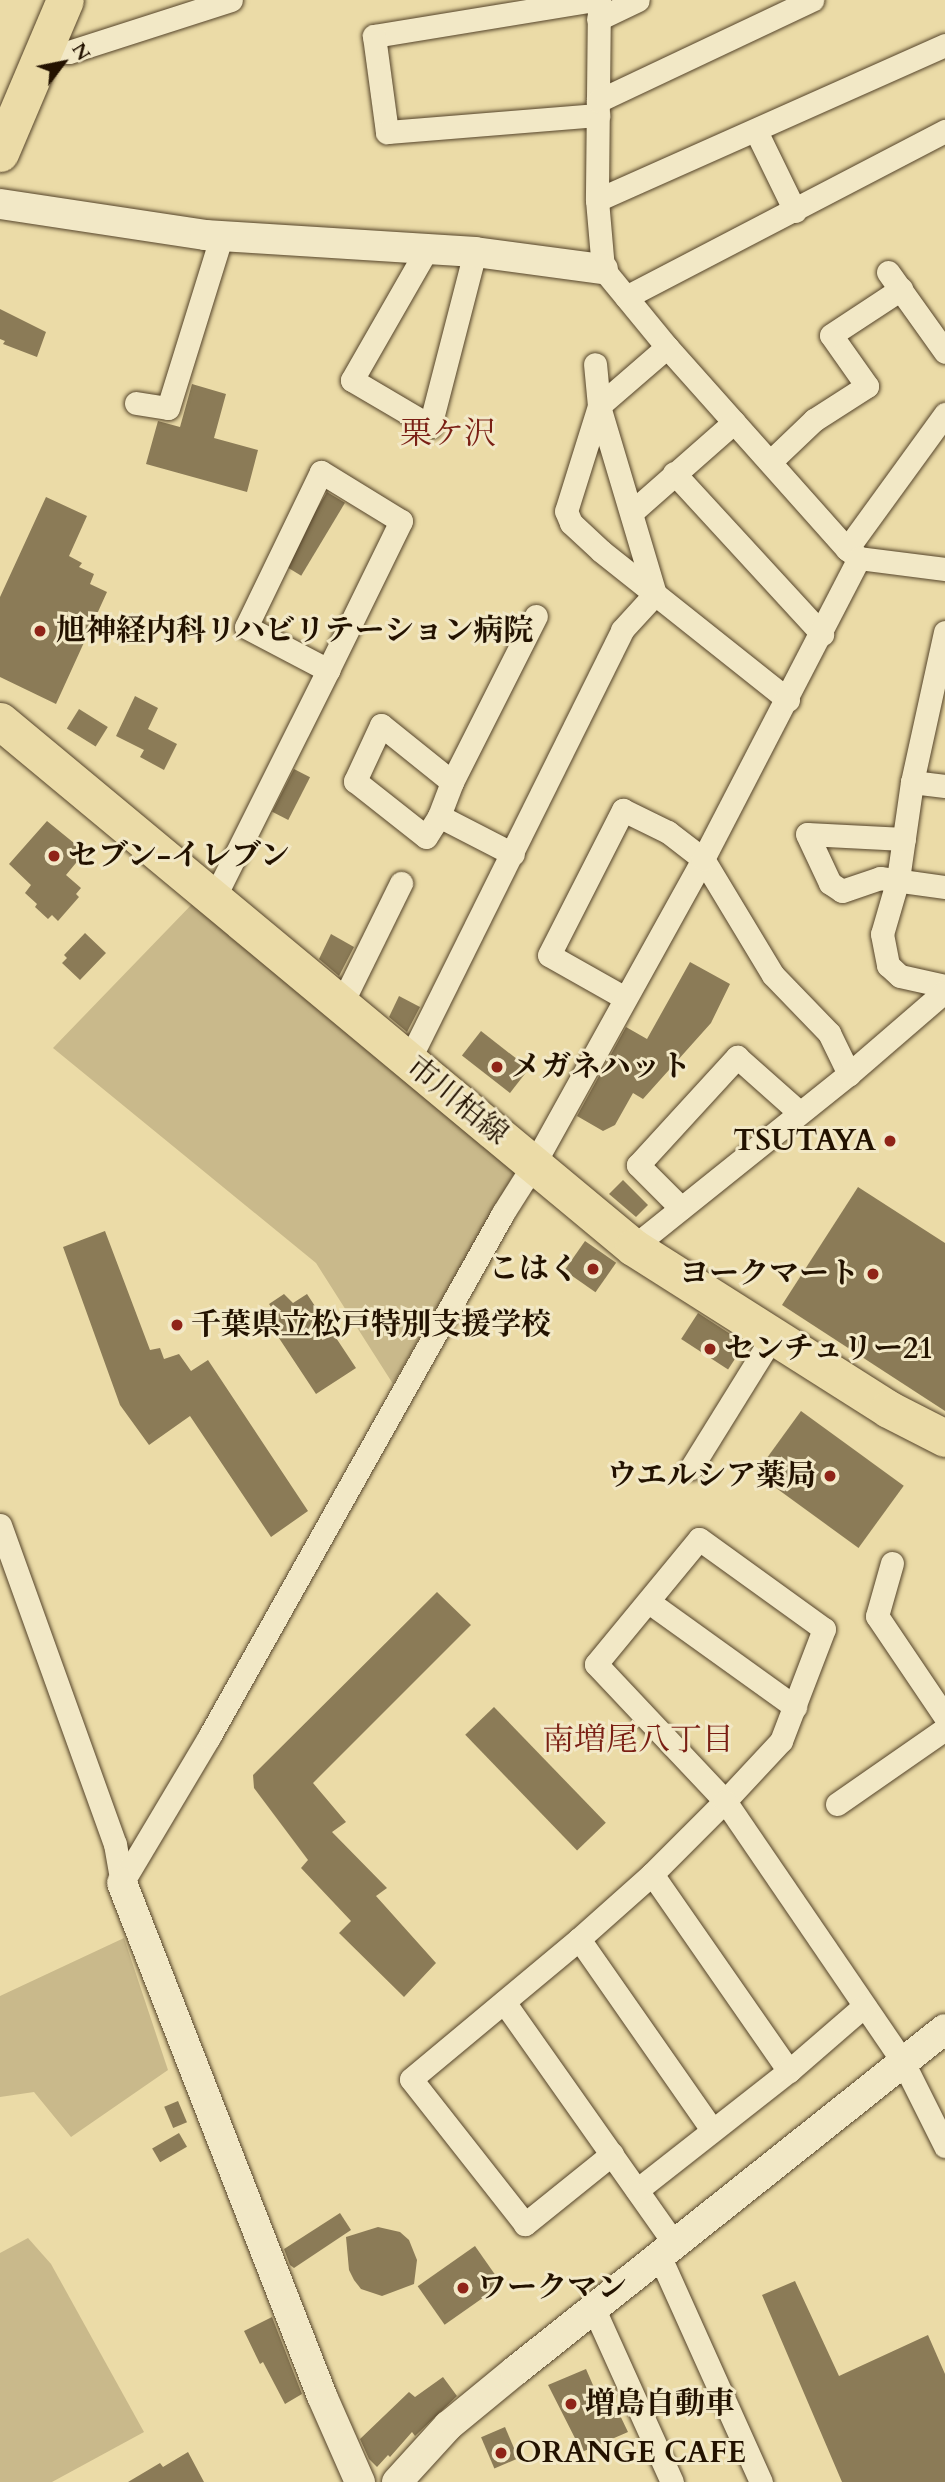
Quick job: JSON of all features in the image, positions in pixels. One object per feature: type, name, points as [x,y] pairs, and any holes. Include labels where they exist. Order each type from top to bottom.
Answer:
[{"type":"main road","points":[[0,153],[65,0]]},
{"type":"main road","name":"市川柏線","points":[[0,721],[633,1247],[888,1409],[945,1438]]},
{"type":"street","points":[[43,51],[69,52],[231,0]]},
{"type":"street","points":[[638,0],[374,36],[387,132],[598,108],[812,0]]},
{"type":"street","points":[[597,6],[597,200],[603,269],[667,347],[853,554],[945,569]]},
{"type":"street","points":[[597,200],[945,45]]},
{"type":"street","points":[[756,131],[795,211]]},
{"type":"street","points":[[626,297],[945,131]]},
{"type":"street","points":[[0,204],[222,235],[475,253],[603,269]]},
{"type":"street","points":[[136,403],[168,408],[222,235]]},
{"type":"street","points":[[426,249],[352,380],[430,426],[475,253]]},
{"type":"street","points":[[770,462],[814,420],[867,386],[831,335],[895,281],[945,352]]},
{"type":"street","points":[[667,347],[599,405],[566,511],[571,523],[601,551],[788,700]]},
{"type":"street","points":[[595,364],[599,405],[655,594]]},
{"type":"street","points":[[122,1883],[197,1759],[503,1213],[534,1164],[703,859],[822,634],[853,554],[945,414]]},
{"type":"street","points":[[632,512],[734,422]]},
{"type":"street","points":[[213,900],[401,521],[321,472],[246,628],[327,670]]},
{"type":"street","points":[[674,473],[822,634]]},
{"type":"street","points":[[408,1062],[622,631],[655,594]]},
{"type":"street","points":[[452,782],[382,725],[355,780],[426,837],[439,816],[452,782],[536,616]]},
{"type":"street","points":[[945,632],[912,782],[898,879],[882,934],[888,965],[900,976],[945,989]]},
{"type":"street","points":[[912,782],[945,786]]},
{"type":"street","points":[[625,998],[549,955],[623,810],[668,832],[703,859],[773,975],[829,1033],[849,1074]]},
{"type":"street","points":[[439,816],[513,854]]},
{"type":"street","points":[[904,839],[807,834],[830,883],[842,891],[880,878],[945,887]]},
{"type":"street","points":[[341,1005],[401,883]]},
{"type":"street","points":[[633,1247],[849,1074],[945,989]]},
{"type":"street","points":[[681,1208],[638,1165],[737,1057],[799,1112]]},
{"type":"street","points":[[691,1468],[773,1336]]},
{"type":"street","points":[[0,1525],[115,1844],[122,1883],[322,2396],[360,2482]]},
{"type":"street","points":[[612,2154],[525,2224],[411,2079],[579,1939],[652,1874],[725,1801],[781,1741],[824,1629],[699,1539],[596,1664],[725,1801],[903,2062],[945,2146]]},
{"type":"street","points":[[892,1563],[877,1616],[941,1703]]},
{"type":"street","points":[[649,1602],[795,1707]]},
{"type":"street","points":[[837,1804],[945,1728]]},
{"type":"street","points":[[652,1874],[789,2071]]},
{"type":"street","points":[[579,1939],[712,2130]]},
{"type":"street","points":[[504,2002],[636,2190],[667,2249],[761,2482]]},
{"type":"street","points":[[636,2190],[789,2071],[864,2006]]},
{"type":"street","points":[[397,2482],[448,2426],[593,2307],[945,2029]]},
{"type":"street","points":[[593,2307],[672,2482]]},
{"type":"shaded area","points":[[196,900],[519,1165],[393,1384],[316,1263],[53,1048]]},
{"type":"shaded area","points":[[124,1938],[168,2070],[71,2137],[34,2092],[0,2097],[0,1996]]},
{"type":"shaded area","points":[[28,2238],[51,2264],[144,2432],[52,2482],[0,2482],[0,2253]]},
{"type":"building","points":[[0,309],[46,332],[37,357],[3,344],[5,341],[0,339]]},
{"type":"building","points":[[192,384],[226,394],[214,438],[258,450],[247,492],[146,464],[158,421],[180,427]]},
{"type":"building","points":[[327,492],[345,503],[301,576],[283,565]]},
{"type":"building","points":[[46,497],[87,516],[69,556],[82,563],[79,567],[94,574],[90,584],[107,592],[56,704],[0,677],[0,597]]},
{"type":"building","points":[[135,696],[158,708],[148,729],[177,744],[164,770],[140,757],[144,750],[116,736]]},
{"type":"building","points":[[79,709],[108,727],[96,747],[67,729]]},
{"type":"building","points":[[294,769],[310,777],[288,820],[272,812]]},
{"type":"building","points":[[47,821],[85,852],[66,875],[81,888],[76,894],[79,897],[58,921],[52,915],[48,919],[35,907],[37,904],[25,893],[31,885],[9,864]]},
{"type":"building","points":[[85,933],[106,953],[80,980],[62,963],[67,958],[64,955]]},
{"type":"building","points":[[331,934],[354,947],[339,976],[319,959]]},
{"type":"building","points":[[690,962],[730,984],[711,1023],[643,1099],[633,1093],[615,1125],[603,1131],[577,1116],[626,1027],[647,1039]]},
{"type":"building","points":[[399,996],[420,1007],[407,1032],[389,1017]]},
{"type":"building","points":[[481,1031],[529,1069],[510,1093],[462,1055]]},
{"type":"building","points":[[623,1180],[648,1205],[636,1217],[609,1194]]},
{"type":"building","name":"ヨークマート","points":[[858,1187],[945,1243],[945,1411],[782,1305]]},
{"type":"building","points":[[105,1231],[150,1350],[160,1348],[164,1359],[179,1354],[191,1371],[208,1360],[308,1511],[271,1537],[190,1416],[149,1445],[120,1405],[63,1247]]},
{"type":"building","points":[[585,1241],[616,1263],[595,1292],[564,1270]]},
{"type":"building","points":[[284,1294],[293,1303],[307,1294],[356,1368],[316,1394],[267,1320],[276,1314],[269,1304]]},
{"type":"building","points":[[698,1313],[745,1343],[728,1369],[681,1339]]},
{"type":"building","points":[[801,1411],[904,1486],[858,1548],[756,1473]]},
{"type":"building","points":[[437,1592],[471,1625],[313,1783],[346,1822],[332,1832],[387,1888],[376,1896],[436,1963],[404,1997],[339,1933],[351,1921],[301,1868],[308,1860],[254,1788],[253,1775]]},
{"type":"building","points":[[494,1707],[606,1823],[577,1851],[465,1735]]},
{"type":"building","points":[[178,2101],[187,2122],[173,2128],[164,2107]]},
{"type":"building","points":[[179,2133],[187,2147],[160,2162],[152,2148]]},
{"type":"building","points":[[340,2213],[351,2230],[294,2268],[290,2265],[284,2249]]},
{"type":"building","points":[[378,2227],[400,2232],[409,2240],[417,2260],[414,2284],[382,2296],[361,2289],[354,2280],[349,2270],[346,2237]]},
{"type":"building","points":[[475,2246],[502,2285],[445,2325],[418,2286]]},
{"type":"building","points":[[795,2281],[839,2376],[928,2335],[945,2374],[945,2482],[842,2482],[762,2295]]},
{"type":"building","points":[[272,2317],[302,2394],[285,2404],[263,2362],[260,2364],[244,2331]]},
{"type":"building","points":[[586,2369],[606,2415],[617,2409],[628,2432],[582,2452],[548,2385]]},
{"type":"building","points":[[443,2377],[457,2396],[415,2436],[412,2432],[390,2457],[388,2455],[377,2467],[369,2459],[360,2439],[409,2392],[415,2397]]},
{"type":"building","points":[[505,2427],[518,2458],[494,2468],[481,2437]]},
{"type":"building","points":[[188,2452],[204,2482],[128,2482],[160,2463],[163,2467]]},
{"type":"place","name":"旭神経内科リハビリテーション病院","points":[[40,631]]},
{"type":"place","name":"セブン-イレブン","points":[[54,856]]},
{"type":"place","name":"メガネハット","points":[[497,1067]]},
{"type":"place","name":"TSUTAYA","points":[[890,1141]]},
{"type":"place","name":"こはく","points":[[593,1269]]},
{"type":"place","name":"ヨークマート","points":[[873,1274]]},
{"type":"place","name":"千葉県立松戸特別支援学校","points":[[177,1325]]},
{"type":"place","name":"センチュリー21","points":[[710,1349]]},
{"type":"place","name":"ウエルシア薬局","points":[[830,1476]]},
{"type":"place","name":"ワークマン","points":[[463,2288]]},
{"type":"place","name":"増島自動車","points":[[571,2404]]},
{"type":"place","name":"ORANGE CAFE","points":[[501,2453]]},
{"type":"district","name":"栗ケ沢","points":[[448,434]]},
{"type":"district","name":"南増尾八丁目","points":[[638,1740]]}]
